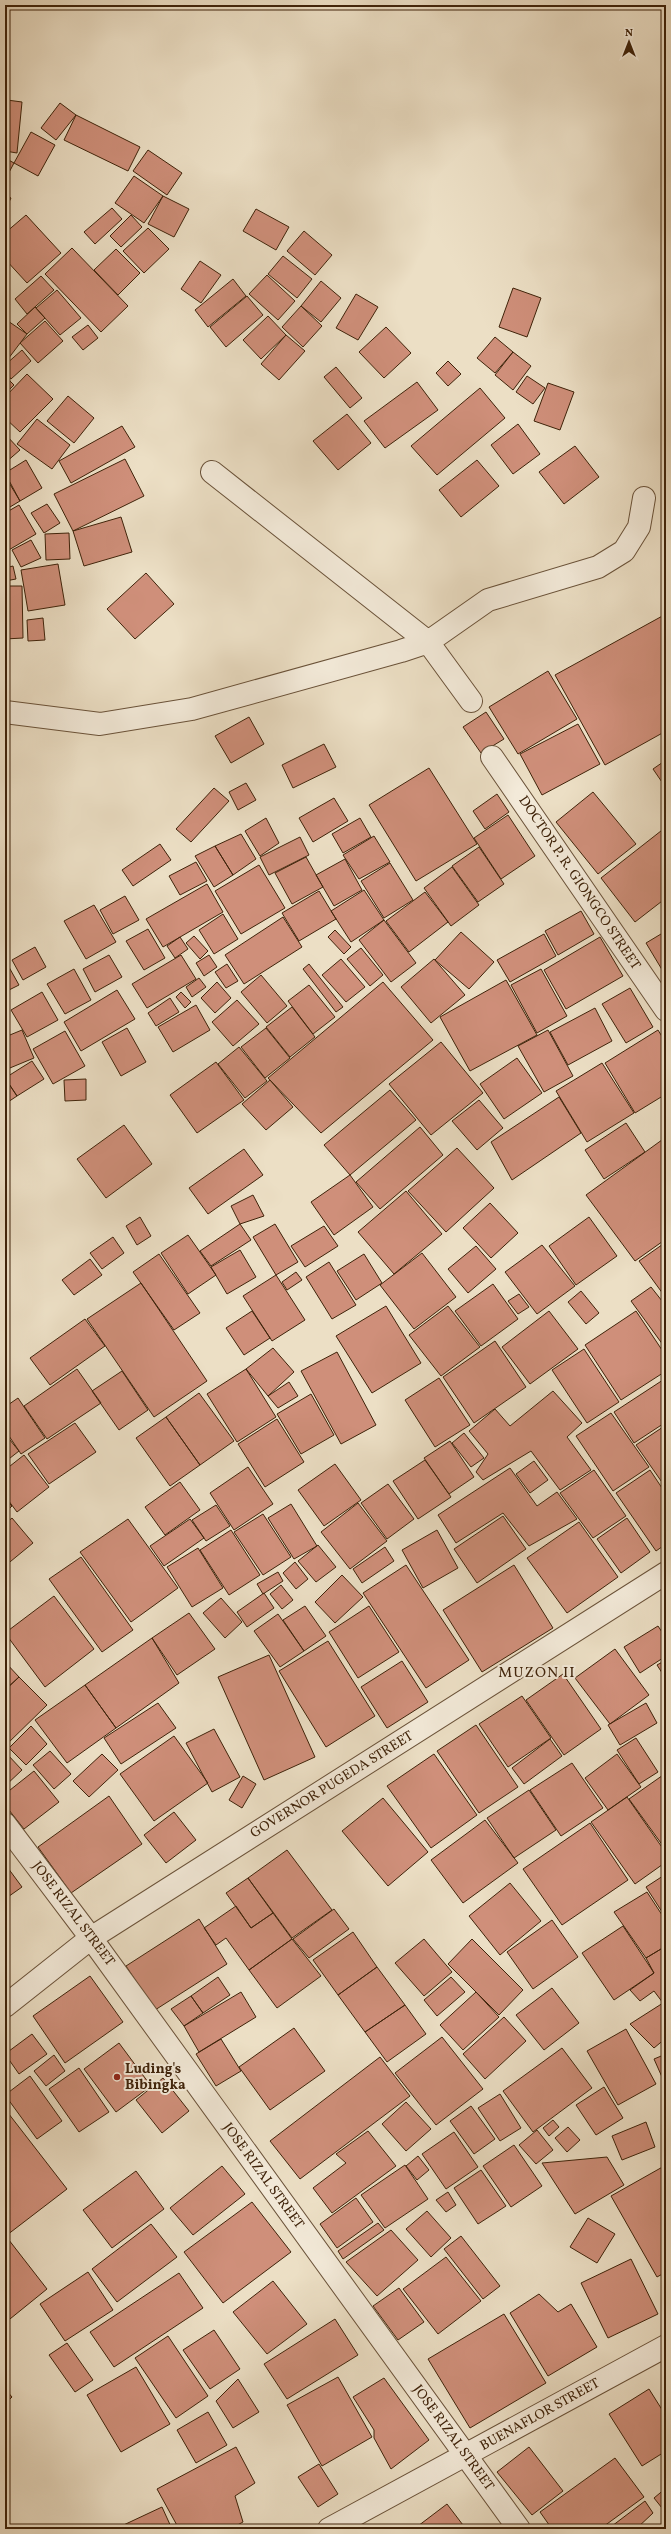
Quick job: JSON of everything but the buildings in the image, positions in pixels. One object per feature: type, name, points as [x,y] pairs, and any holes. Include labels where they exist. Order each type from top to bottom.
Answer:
[{"type":"street","points":[[212,472],[428,642],[472,701]]},
{"type":"street","points":[[5,712],[100,724],[192,709],[428,642],[488,600],[598,567],[624,552],[639,527],[644,498]]},
{"type":"street","name":"DOCTOR P. R. GIONGCO STREET","points":[[492,757],[666,1010]]},
{"type":"street","name":"GOVERNOR PUGEDA STREET","points":[[5,2006],[91,1938],[666,1574]]},
{"type":"street","name":"JOSE RIZAL STREET","points":[[5,1824],[91,1938],[519,2529]]},
{"type":"street","name":"BUENAFLOR STREET","points":[[329,2529],[466,2456],[666,2346]]},
{"type":"place","name":"Luding's Bibingka","points":[[117,2077]]},
{"type":"district","name":"MUZON II","points":[[537,1673]]}]
